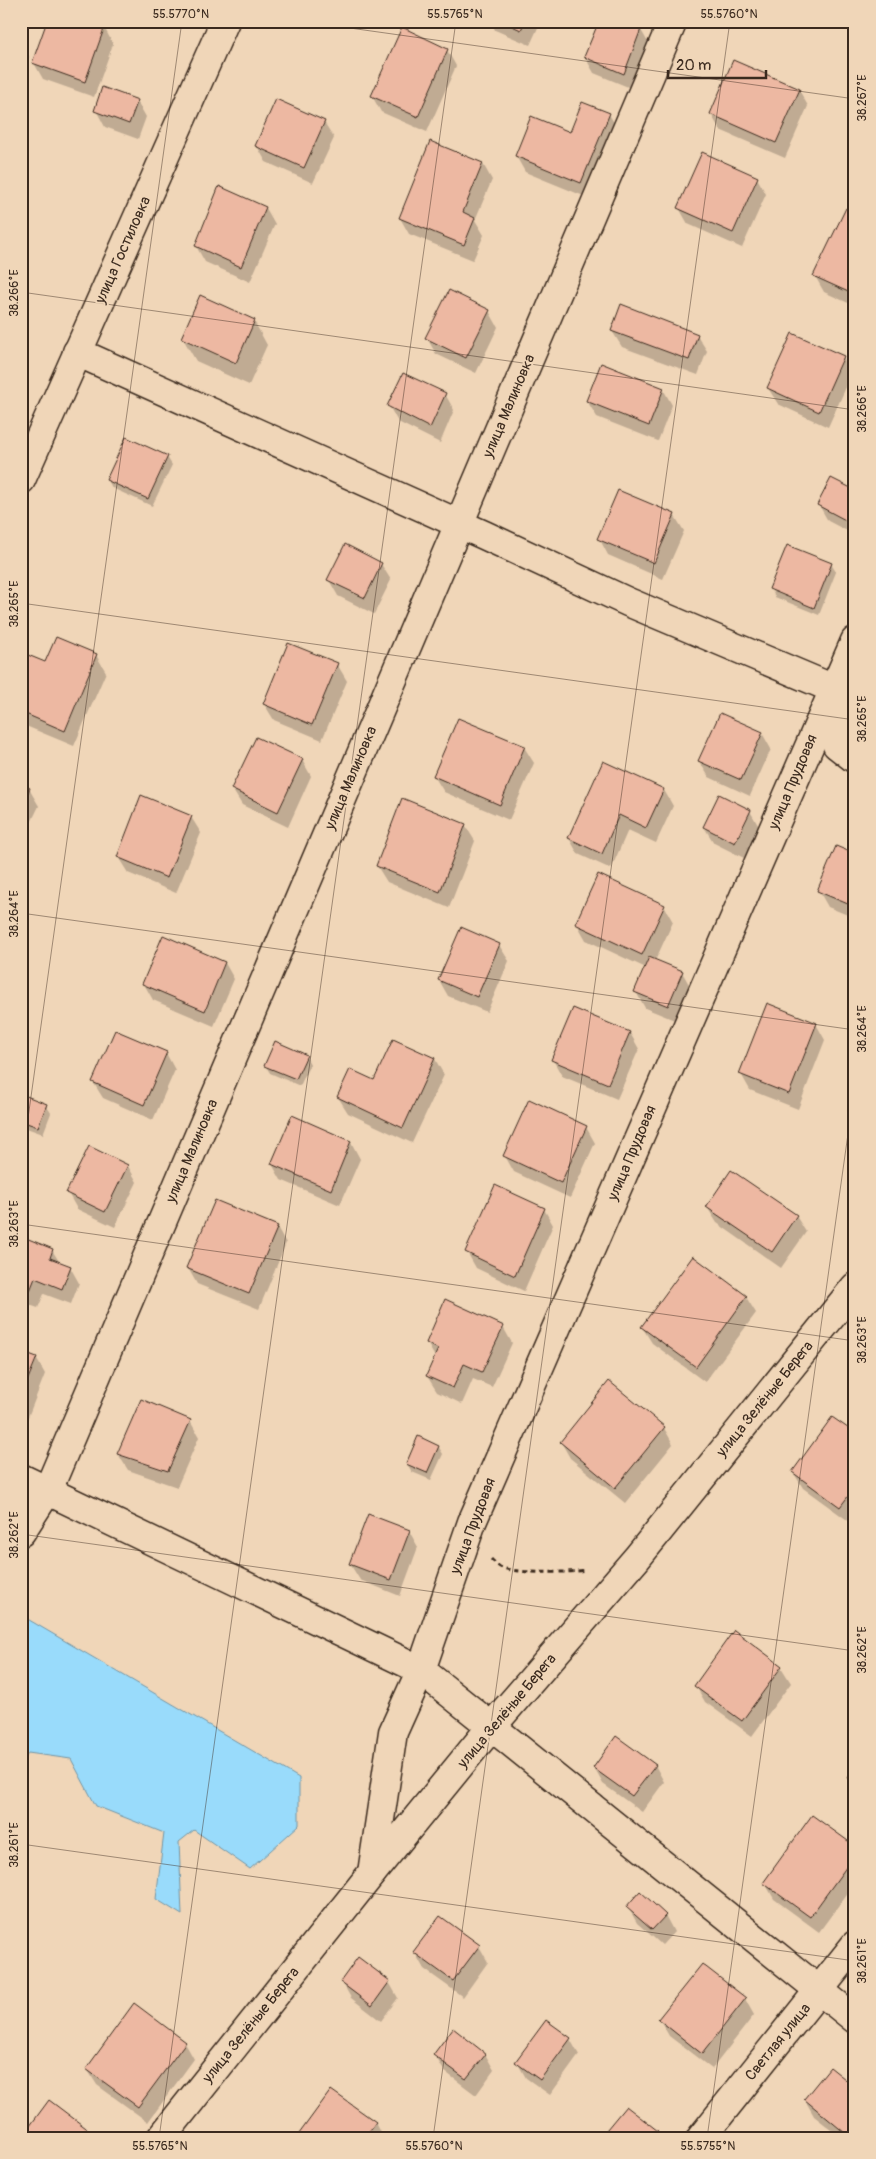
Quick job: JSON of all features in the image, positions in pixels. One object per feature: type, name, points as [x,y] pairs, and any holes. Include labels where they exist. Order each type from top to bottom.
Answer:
[{"type":"street","name":"улица Гостиловка","points":[[21,480],[225,21]]},
{"type":"street","name":"улица Малиновка","points":[[21,1532],[48,1490],[673,21]]},
{"type":"street","points":[[77,352],[458,526],[484,535],[628,602],[834,689],[837,745],[855,759]]},
{"type":"street","name":"улица Прудовая","points":[[372,1873],[393,1732],[421,1670],[472,1522],[855,641]]},
{"type":"street","name":"улица Зелёные Берега","points":[[162,2138],[372,1873],[492,1726],[638,1558],[855,1287]]},
{"type":"street","points":[[21,1478],[421,1670],[855,2019]]},
{"type":"street","name":"Светлая улица","points":[[701,2138],[855,1945]]},
{"type":"path","points":[[472,1522],[478,1547],[500,1567],[521,1571],[552,1572],[584,1570],[593,1566]]},
{"type":"water","points":[[24,1617],[299,1778],[299,1825],[250,1869],[194,1830],[179,1842],[182,1915],[156,1899],[164,1833],[96,1806],[71,1759],[28,1753],[21,1767],[21,1621]]},
{"type":"building","points":[[47,21],[90,21],[105,26],[85,82],[32,63]]},
{"type":"building","points":[[501,21],[525,21],[521,30]]},
{"type":"building","points":[[599,21],[622,21],[641,29],[624,74],[584,57]]},
{"type":"building","points":[[402,27],[448,49],[418,117],[371,96]]},
{"type":"building","points":[[733,60],[800,89],[776,143],[710,114]]},
{"type":"building","points":[[102,87],[138,100],[129,124],[94,111]]},
{"type":"building","points":[[276,99],[325,121],[304,168],[255,146]]},
{"type":"building","points":[[582,102],[610,113],[581,183],[515,156],[531,116],[570,132]]},
{"type":"building","points":[[430,141],[483,163],[463,212],[475,218],[464,245],[399,218]]},
{"type":"building","points":[[702,152],[758,177],[733,233],[677,208]]},
{"type":"building","points":[[219,186],[266,207],[241,267],[195,246]]},
{"type":"building","points":[[846,208],[855,212],[855,295],[813,276]]},
{"type":"building","points":[[449,290],[490,310],[466,358],[425,338]]},
{"type":"building","points":[[200,295],[255,320],[236,363],[181,338]]},
{"type":"building","points":[[621,304],[698,334],[689,360],[611,331]]},
{"type":"building","points":[[792,333],[844,356],[819,412],[767,388]]},
{"type":"building","points":[[601,363],[664,388],[649,426],[586,401]]},
{"type":"building","points":[[403,373],[446,393],[430,428],[387,406]]},
{"type":"building","points":[[126,437],[168,456],[148,499],[106,480]]},
{"type":"building","points":[[831,478],[855,490],[855,516],[851,523],[817,505]]},
{"type":"building","points":[[618,490],[675,514],[654,563],[597,539]]},
{"type":"building","points":[[345,544],[382,563],[365,598],[327,580]]},
{"type":"building","points":[[787,545],[832,563],[814,608],[769,589]]},
{"type":"building","points":[[56,637],[97,654],[65,731],[21,712],[21,658],[23,653],[45,662]]},
{"type":"building","points":[[288,643],[338,663],[312,725],[263,704]]},
{"type":"building","points":[[720,713],[763,732],[741,780],[698,761]]},
{"type":"building","points":[[458,718],[525,746],[500,805],[433,776]]},
{"type":"building","points":[[256,737],[303,759],[278,812],[231,789]]},
{"type":"building","points":[[603,761],[664,789],[646,828],[619,815],[602,854],[568,838]]},
{"type":"building","points":[[21,784],[30,788],[21,808]]},
{"type":"building","points":[[719,794],[751,810],[735,843],[703,827]]},
{"type":"building","points":[[141,795],[192,816],[167,878],[117,857]]},
{"type":"building","points":[[402,798],[466,824],[440,892],[376,866]]},
{"type":"building","points":[[836,846],[855,854],[855,907],[817,891]]},
{"type":"building","points":[[598,874],[665,905],[642,955],[575,924]]},
{"type":"building","points":[[461,927],[500,944],[477,997],[438,980]]},
{"type":"building","points":[[163,935],[225,962],[205,1011],[142,984]]},
{"type":"building","points":[[649,957],[683,971],[668,1006],[634,992]]},
{"type":"building","points":[[767,1003],[817,1023],[789,1094],[739,1074]]},
{"type":"building","points":[[573,1008],[630,1032],[608,1084],[551,1060]]},
{"type":"building","points":[[115,1030],[167,1052],[144,1105],[92,1082]]},
{"type":"building","points":[[393,1039],[435,1058],[403,1128],[337,1097],[350,1069],[374,1080]]},
{"type":"building","points":[[275,1041],[307,1055],[296,1079],[264,1066]]},
{"type":"building","points":[[21,1094],[47,1104],[38,1127],[21,1121]]},
{"type":"building","points":[[529,1099],[587,1126],[561,1183],[503,1156]]},
{"type":"building","points":[[855,1102],[855,1116],[848,1111]]},
{"type":"building","points":[[292,1115],[351,1141],[331,1190],[271,1164]]},
{"type":"building","points":[[89,1146],[128,1165],[105,1212],[66,1193]]},
{"type":"building","points":[[731,1170],[797,1215],[772,1252],[706,1207]]},
{"type":"building","points":[[495,1185],[545,1208],[515,1276],[465,1252]]},
{"type":"building","points":[[215,1200],[278,1226],[249,1294],[186,1268]]},
{"type":"building","points":[[21,1236],[53,1249],[50,1258],[71,1266],[62,1289],[35,1278],[29,1293],[21,1290]]},
{"type":"building","points":[[693,1256],[747,1296],[696,1367],[641,1327]]},
{"type":"building","points":[[445,1299],[504,1326],[482,1372],[464,1364],[453,1388],[426,1376],[438,1349],[426,1343]]},
{"type":"building","points":[[21,1351],[37,1357],[21,1396]]},
{"type":"building","points":[[609,1381],[665,1427],[615,1488],[560,1442]]},
{"type":"building","points":[[141,1399],[191,1420],[168,1471],[117,1454]]},
{"type":"building","points":[[832,1417],[855,1433],[855,1487],[840,1507],[792,1472]]},
{"type":"building","points":[[418,1436],[439,1446],[427,1473],[406,1464]]},
{"type":"building","points":[[368,1514],[410,1530],[391,1580],[349,1564]]},
{"type":"building","points":[[734,1630],[782,1666],[742,1721],[694,1686]]},
{"type":"building","points":[[616,1736],[656,1765],[632,1796],[593,1768]]},
{"type":"building","points":[[855,1768],[855,1783],[848,1778]]},
{"type":"building","points":[[812,1815],[855,1846],[855,1855],[810,1917],[763,1883]]},
{"type":"building","points":[[640,1891],[666,1915],[652,1930],[626,1907]]},
{"type":"building","points":[[440,1916],[480,1945],[453,1981],[413,1952]]},
{"type":"building","points":[[358,1957],[390,1981],[372,2006],[340,1982]]},
{"type":"building","points":[[702,1964],[746,1998],[702,2054],[658,2019]]},
{"type":"building","points":[[134,2003],[186,2042],[138,2107],[86,2069]]},
{"type":"building","points":[[546,2020],[571,2038],[540,2080],[515,2062]]},
{"type":"building","points":[[453,2028],[486,2054],[466,2079],[433,2055]]},
{"type":"building","points":[[830,2067],[855,2087],[855,2138],[851,2138],[804,2099]]},
{"type":"building","points":[[331,2090],[376,2122],[364,2138],[296,2138]]},
{"type":"building","points":[[49,2100],[98,2137],[21,2138]]},
{"type":"building","points":[[626,2106],[658,2131],[652,2138],[605,2138],[602,2135]]}]
